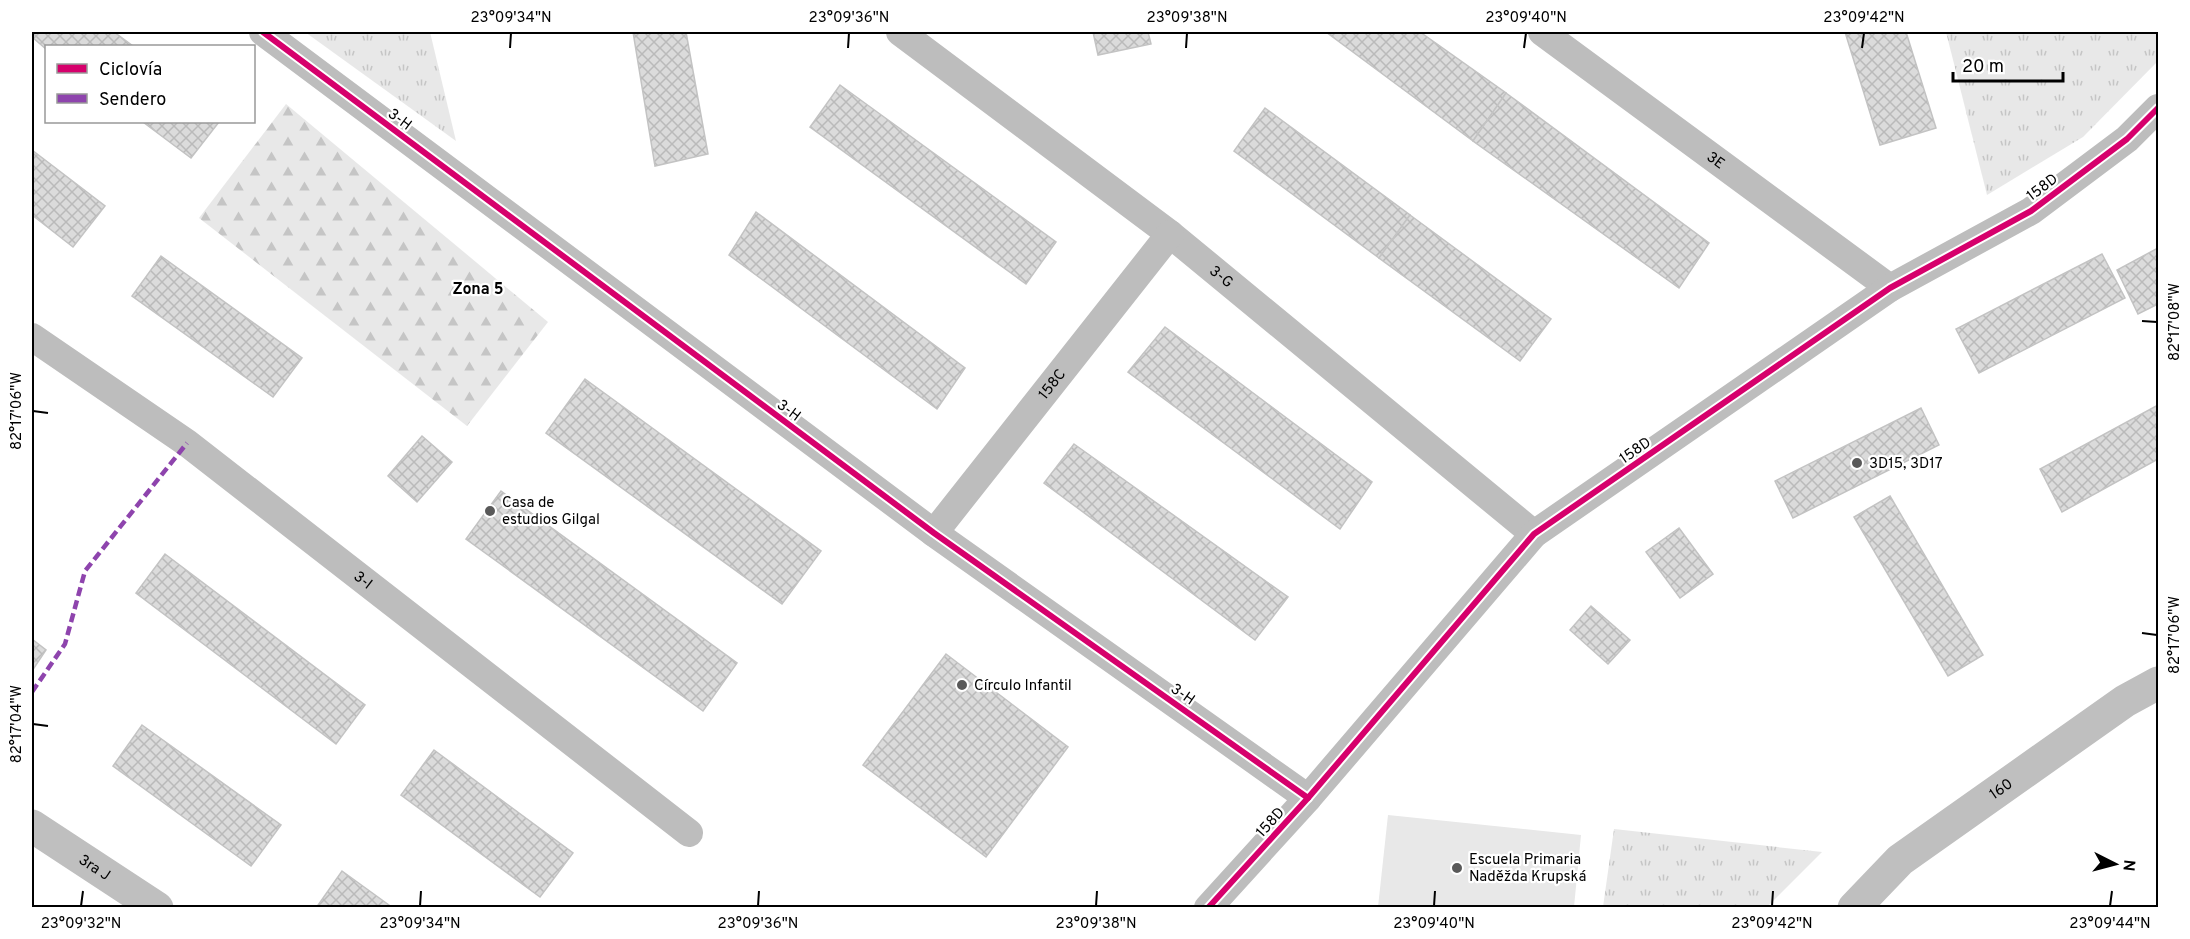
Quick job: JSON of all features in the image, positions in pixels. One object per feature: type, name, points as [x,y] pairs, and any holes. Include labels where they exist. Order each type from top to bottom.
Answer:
[{"type":"main road","name":"160","points":[[1854,908],[1900,860],[2125,701],[2158,683]]},
{"type":"main road","name":"3ra J","points":[[32,826],[157,908]]},
{"type":"street","name":"3-H","points":[[263,32],[934,533],[1308,798]]},
{"type":"street","name":"3-G","points":[[900,32],[1170,234],[1534,534]]},
{"type":"street","name":"3E","points":[[1542,32],[1890,288]]},
{"type":"street","name":"158D","points":[[1208,908],[1308,798],[1534,534],[1890,288],[2031,211],[2127,139],[2158,108]]},
{"type":"street","name":"158C","points":[[934,533],[1170,234]]},
{"type":"street","name":"3-I","points":[[32,337],[187,443],[689,833]]},
{"type":"green space","points":[[305,32],[430,32],[456,141]]},
{"type":"green space","points":[[1946,32],[2158,32],[2158,61],[2083,137],[1987,195]]},
{"type":"green space","points":[[286,104],[548,322],[467,426],[199,218]]},
{"type":"green space","points":[[1388,815],[1581,835],[1574,907],[1378,907]]},
{"type":"green space","points":[[1614,829],[1822,852],[1767,907],[1603,907]]},
{"type":"building","points":[[32,32],[114,32],[132,45],[45,45],[45,48],[32,37]]},
{"type":"building","points":[[633,32],[686,32],[708,154],[655,166]]},
{"type":"building","points":[[1093,32],[1148,32],[1151,44],[1098,55]]},
{"type":"building","points":[[1326,32],[1420,32],[1506,93],[1473,141]]},
{"type":"building","points":[[1845,32],[1906,32],[1936,128],[1880,145]]},
{"type":"building","points":[[840,85],[1056,242],[1026,284],[810,127]]},
{"type":"building","points":[[1506,93],[1709,243],[1679,288],[1473,141]]},
{"type":"building","points":[[1265,108],[1410,215],[1379,258],[1234,151]]},
{"type":"building","points":[[144,123],[218,123],[191,158]]},
{"type":"building","points":[[32,150],[105,206],[73,247],[32,215]]},
{"type":"building","points":[[756,212],[965,368],[937,409],[729,255]]},
{"type":"building","points":[[1410,215],[1551,319],[1520,361],[1379,258]]},
{"type":"building","points":[[2158,248],[2158,304],[2138,314],[2117,270]]},
{"type":"building","points":[[2102,254],[2125,298],[1979,373],[1956,329]]},
{"type":"building","points":[[161,256],[302,358],[273,397],[132,296]]},
{"type":"building","points":[[1165,327],[1372,482],[1340,529],[1128,372]]},
{"type":"building","points":[[585,379],[821,551],[782,604],[546,433]]},
{"type":"building","points":[[2158,405],[2158,459],[2062,512],[2040,469]]},
{"type":"building","name":"3D15, 3D17","points":[[1921,408],[1939,445],[1793,518],[1775,481]]},
{"type":"building","points":[[422,436],[452,462],[417,502],[388,476]]},
{"type":"building","points":[[1074,444],[1288,597],[1255,640],[1044,483]]},
{"type":"building","points":[[501,491],[737,663],[703,711],[466,539]]},
{"type":"building","points":[[1890,496],[1983,655],[1948,676],[1854,517]]},
{"type":"building","points":[[1679,528],[1713,574],[1680,598],[1646,552]]},
{"type":"building","points":[[165,554],[365,705],[336,744],[136,593]]},
{"type":"building","points":[[1591,606],[1630,640],[1608,664],[1570,630]]},
{"type":"building","points":[[32,639],[46,650],[32,671]]},
{"type":"building","points":[[946,654],[1068,747],[986,857],[863,765]]},
{"type":"building","points":[[142,725],[281,825],[251,866],[113,766]]},
{"type":"building","points":[[434,750],[573,853],[540,897],[401,795]]},
{"type":"building","points":[[342,871],[393,908],[316,908]]},
{"type":"marked path","points":[[32,692],[65,644],[85,571],[187,443]]},
{"type":"cycle path","points":[[263,32],[934,533],[1308,798]]},
{"type":"cycle path","points":[[1208,908],[1308,798],[1534,534],[1890,288],[2031,211],[2127,139],[2158,108]]},
{"type":"place","name":"3D15, 3D17","points":[[1857,463]]},
{"type":"place","name":"Casa de estudios Gilgal","points":[[490,511]]},
{"type":"place","name":"Círculo Infantil","points":[[962,685]]},
{"type":"place","name":"Escuela Primaria Naděžda Krupská","points":[[1457,868]]},
{"type":"district","name":"Zona 5","points":[[478,288]]}]
